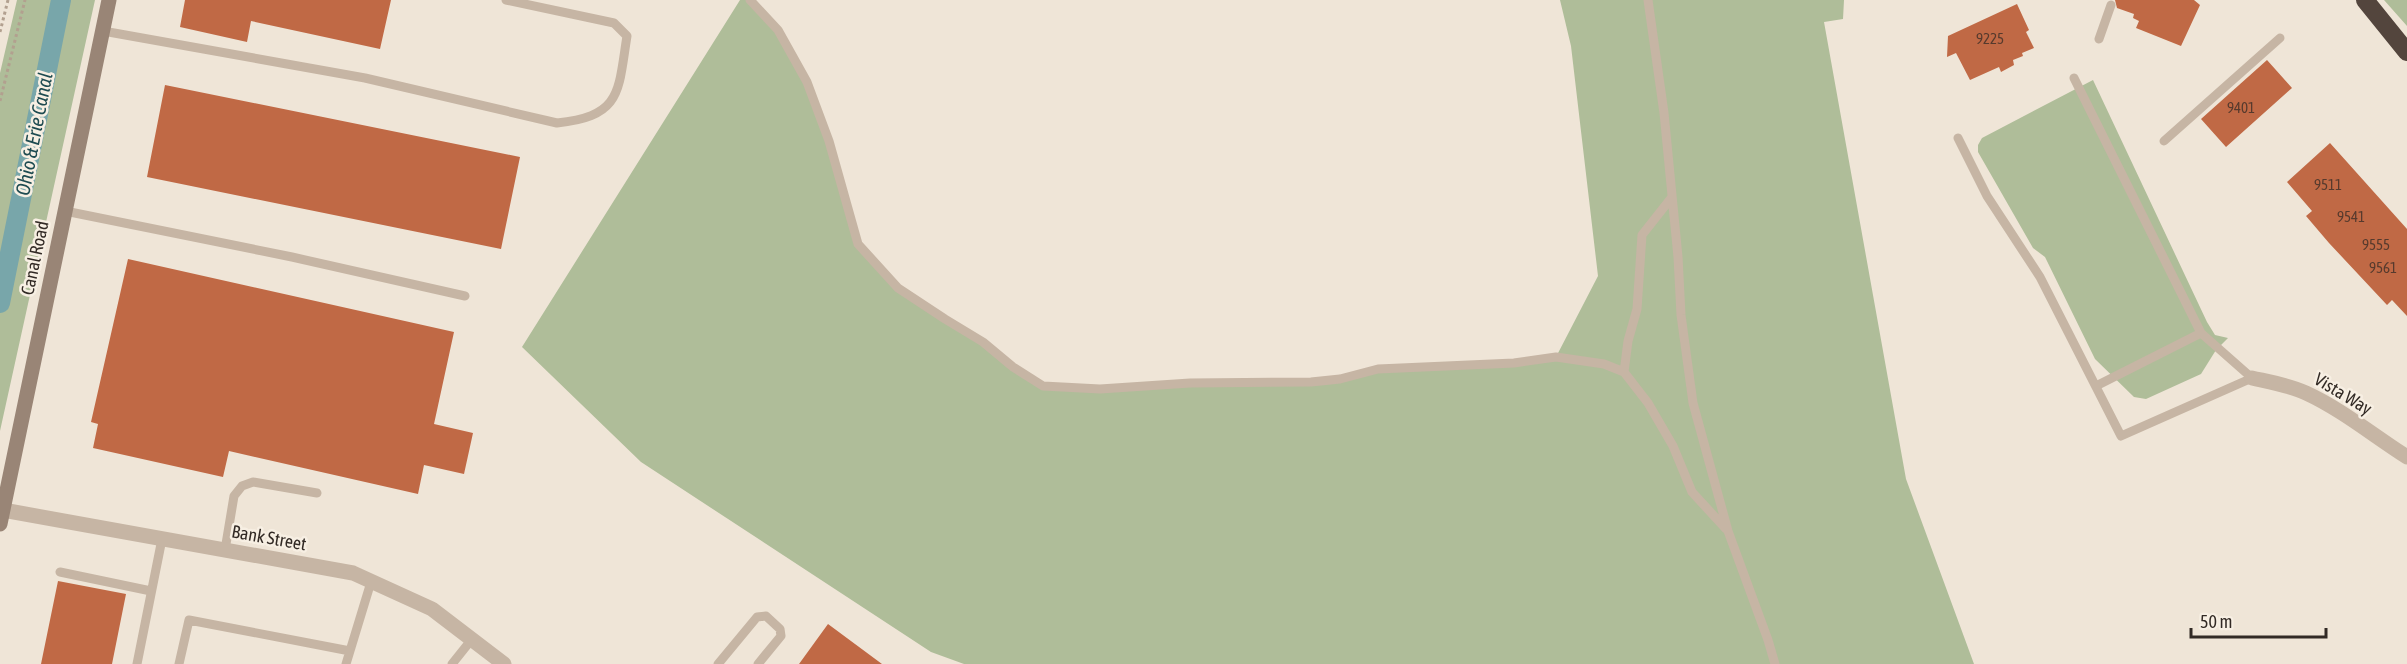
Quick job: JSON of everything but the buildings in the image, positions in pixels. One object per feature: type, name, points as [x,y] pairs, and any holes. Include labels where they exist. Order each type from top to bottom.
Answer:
[{"type":"highway","points":[[2365,0],[2407,52]]},
{"type":"main road","name":"Canal Road","points":[[2,517],[109,0]]},
{"type":"street","name":"Vista Way","points":[[2252,378],[2305,392],[2407,457]]},
{"type":"street","name":"Bank Street","points":[[2,517],[162,539],[352,573],[432,609],[504,664]]},
{"type":"lane","points":[[103,31],[364,78],[557,123],[580,121],[604,109],[618,90],[627,36],[614,23],[506,0]]},
{"type":"lane","points":[[750,0],[778,30],[807,82],[829,141],[858,244],[898,288],[945,320],[983,342],[1013,367],[1043,386],[1100,389],[1191,383],[1311,382],[1340,379],[1378,369],[1514,363],[1556,357],[1604,363],[1624,372],[1648,403],[1672,446],[1692,492],[1728,531]]},
{"type":"lane","points":[[1648,0],[1664,113],[1678,256],[1681,315],[1693,403],[1728,531],[1775,664]]},
{"type":"lane","points":[[2099,39],[2111,5]]},
{"type":"lane","points":[[2164,141],[2280,38]]},
{"type":"lane","points":[[1958,138],[1987,196],[2040,277],[2121,436],[2252,378],[2201,333],[2074,78]]},
{"type":"lane","points":[[1624,372],[1628,341],[1636,309],[1642,234],[1672,197]]},
{"type":"lane","points":[[65,211],[292,257],[465,296]]},
{"type":"lane","points":[[2096,386],[2201,333]]},
{"type":"lane","points":[[225,550],[234,496],[242,486],[253,482],[317,493]]},
{"type":"lane","points":[[137,664],[162,539]]},
{"type":"lane","points":[[60,572],[151,591]]},
{"type":"lane","points":[[346,664],[371,582]]},
{"type":"lane","points":[[718,664],[757,617],[766,616],[780,629],[781,636],[758,664]]},
{"type":"lane","points":[[178,664],[189,620],[350,651]]},
{"type":"lane","points":[[452,664],[472,639]]},
{"type":"path","points":[[0,32],[8,0]]},
{"type":"path","points":[[0,101],[25,0]]},
{"type":"green space","points":[[17,0],[95,0],[0,431],[0,73]]},
{"type":"green space","points":[[740,0],[750,0],[778,30],[807,82],[858,244],[898,288],[1043,386],[1311,382],[1378,369],[1556,357],[1598,276],[1571,46],[1560,0],[1844,0],[1843,19],[1824,22],[1906,479],[1974,664],[964,664],[931,652],[641,462],[522,347]]},
{"type":"green space","points":[[2384,0],[2407,0],[2407,26]]},
{"type":"green space","points":[[2093,80],[2207,322],[2215,335],[2228,338],[2216,350],[2201,374],[2146,399],[2134,397],[2095,359],[2045,257],[2033,248],[1978,152],[1978,145],[1982,138]]},
{"type":"waterway","name":"Ohio & Erie Canal","points":[[0,303],[61,0]]}]
